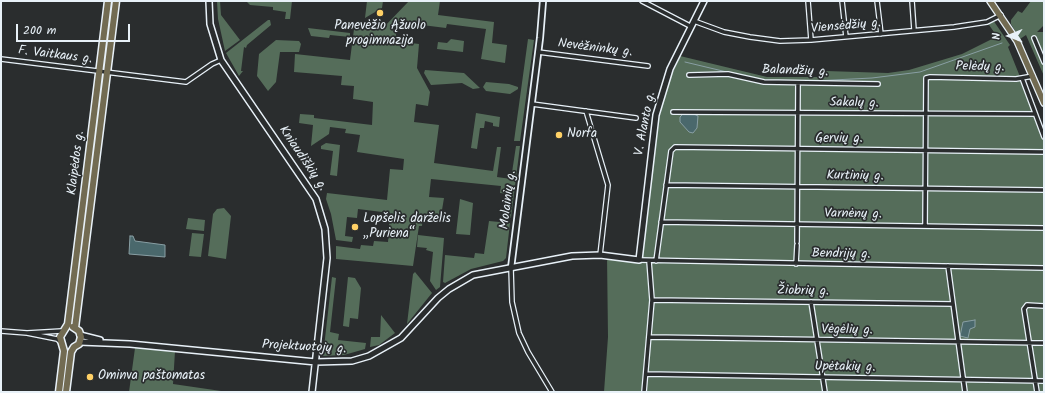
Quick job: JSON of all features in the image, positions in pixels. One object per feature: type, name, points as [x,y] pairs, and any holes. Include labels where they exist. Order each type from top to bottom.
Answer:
[{"type":"highway","name":"Klaipėdos g.","points":[[59,392],[64,351],[62,343],[72,292],[108,1]]},
{"type":"highway","name":"Klaipėdos g.","points":[[75,328],[116,1]]},
{"type":"highway","points":[[64,330],[75,328],[80,338],[70,357],[66,392]]},
{"type":"highway","points":[[62,343],[74,347]]},
{"type":"main road","name":"Kniaudiškių g.","points":[[209,1],[210,24],[221,60],[294,166],[318,206],[325,229],[327,251],[312,392]]},
{"type":"main road","name":"V. Alanto g.","points":[[639,260],[656,115],[670,69],[690,26],[704,1]]},
{"type":"main road","points":[[990,1],[1001,14],[1018,41],[1044,103]]},
{"type":"main road","name":"Projektuotojų g.","points":[[80,338],[105,342],[316,362],[352,361],[391,345],[410,331],[438,298],[449,289],[473,275],[572,256],[600,255],[639,260]]},
{"type":"street","name":"Molainių g.","points":[[543,1],[532,104],[511,268],[512,302],[519,333],[528,352],[552,392]]},
{"type":"street","points":[[642,1],[690,26]]},
{"type":"street","points":[[808,1],[811,40]]},
{"type":"street","points":[[842,1],[846,38]]},
{"type":"street","points":[[877,1],[881,34]]},
{"type":"street","points":[[912,1],[914,30]]},
{"type":"street","name":"Viensėdžių g.","points":[[693,20],[724,32],[750,38],[780,41],[846,38],[987,22],[1001,14]]},
{"type":"street","points":[[1034,38],[1044,62]]},
{"type":"street","name":"Nevėžninkų g.","points":[[538,52],[648,66]]},
{"type":"street","name":"F. Vaitkaus g.","points":[[1,59],[187,82],[212,64],[221,60]]},
{"type":"street","name":"Balandžių g.","points":[[689,74],[728,74],[764,82],[878,84]]},
{"type":"street","name":"Pelėdų g.","points":[[926,115],[927,78],[1022,78],[1033,76]]},
{"type":"street","points":[[1022,78],[1044,137]]},
{"type":"street","points":[[796,264],[798,83]]},
{"type":"street","points":[[532,104],[636,118]]},
{"type":"street","points":[[586,111],[599,150],[609,190],[600,255]]},
{"type":"street","name":"Sakalų g.","points":[[673,112],[926,115],[1035,114]]},
{"type":"street","points":[[925,226],[926,115]]},
{"type":"street","name":"Gervių g.","points":[[656,261],[670,151],[675,147],[798,150],[1044,152]]},
{"type":"street","name":"Kurtinių g.","points":[[666,185],[1044,190]]},
{"type":"street","name":"Varnėnų g.","points":[[661,222],[1044,228]]},
{"type":"street","name":"Bendrijų g.","points":[[639,260],[1044,268]]},
{"type":"street","points":[[644,392],[650,337],[652,300],[649,261]]},
{"type":"street","points":[[948,266],[965,392]]},
{"type":"street","name":"Žiobrių g.","points":[[652,300],[953,304]]},
{"type":"street","points":[[811,302],[825,392]]},
{"type":"street","points":[[1037,392],[1025,306],[1044,306]]},
{"type":"street","points":[[27,333],[64,330]]},
{"type":"street","points":[[1,331],[27,333],[57,339],[62,343]]},
{"type":"street","name":"Vėgėlių g.","points":[[650,337],[1044,343]]},
{"type":"street","name":"Upėtakių g.","points":[[646,374],[1044,381]]},
{"type":"green space","points":[[217,1],[220,1],[221,15],[240,40],[225,51],[218,19]]},
{"type":"green space","points":[[246,1],[292,1],[290,19],[285,19],[286,12],[273,10],[273,7],[250,5]]},
{"type":"green space","points":[[367,1],[383,1],[382,8],[365,18]]},
{"type":"green space","points":[[409,1],[440,1],[438,15],[494,22],[492,43],[507,45],[505,63],[481,59],[486,29],[447,24],[446,28],[398,22],[395,41],[419,44],[417,68],[430,92],[428,106],[416,104],[414,122],[439,125],[434,163],[493,171],[497,147],[501,147],[497,177],[511,179],[516,146],[520,146],[511,218],[507,217],[510,194],[500,193],[501,186],[431,179],[429,197],[444,198],[441,216],[423,214],[422,226],[419,226],[413,266],[336,259],[336,246],[360,249],[361,245],[373,246],[374,241],[388,242],[390,213],[358,209],[357,218],[347,217],[345,236],[353,237],[352,242],[336,240],[331,214],[326,199],[327,193],[387,200],[390,169],[403,170],[404,159],[357,152],[360,135],[345,133],[346,129],[330,127],[329,134],[311,146],[313,125],[299,123],[300,114],[314,115],[314,118],[372,125],[373,102],[353,99],[354,86],[341,85],[342,76],[294,72],[295,54],[350,60],[354,29],[362,26],[384,27]]},
{"type":"green space","points":[[1031,1],[1044,1],[1044,25],[1037,32],[1044,32],[1044,76],[1026,35],[1020,39],[1011,24],[1011,20],[1018,11],[1022,13]]},
{"type":"green space","points":[[268,20],[270,20],[271,25],[247,45],[246,48],[244,47],[241,71],[243,71],[239,76],[226,53]]},
{"type":"green space","points":[[993,20],[1010,45],[1008,47],[1044,136],[1044,392],[604,392],[608,337],[607,256],[643,260],[642,253],[647,219],[655,135],[667,85],[680,56],[767,77],[823,77],[826,71],[888,73],[909,70],[962,54],[996,37],[987,22]]},
{"type":"green space","points":[[308,28],[350,33],[350,37],[330,35],[329,38],[311,36]]},
{"type":"green space","points":[[451,39],[464,41],[463,52],[437,49],[438,42],[447,43]]},
{"type":"green space","points":[[528,39],[534,40],[520,141],[514,141]]},
{"type":"green space","points":[[276,40],[299,41],[301,44],[299,52],[280,52],[276,82],[268,91],[257,76],[259,54]]},
{"type":"green space","points":[[425,70],[464,73],[480,88],[473,89],[462,83],[431,85],[424,73]]},
{"type":"green space","points":[[486,82],[509,84],[518,87],[518,89],[510,94],[486,91],[483,87]]},
{"type":"green space","points":[[476,113],[500,117],[499,127],[493,126],[493,123],[485,121],[484,128],[480,128],[477,149],[471,148]]},
{"type":"green space","points":[[326,143],[340,145],[337,176],[330,175],[333,151],[321,149],[321,146]]},
{"type":"green space","points":[[91,153],[94,154],[74,317],[71,317]]},
{"type":"green space","points":[[460,199],[473,203],[470,235],[456,234]]},
{"type":"green space","points":[[224,208],[231,216],[226,259],[208,256],[213,214],[217,209]]},
{"type":"green space","points":[[188,218],[205,220],[204,231],[186,229]]},
{"type":"green space","points":[[489,221],[510,223],[506,258],[503,261],[471,269],[445,283],[443,282],[445,255],[474,258],[475,253],[484,254]]},
{"type":"green space","points":[[192,233],[204,234],[201,257],[189,256]]},
{"type":"green space","points":[[418,235],[444,238],[440,287],[436,290],[430,281],[433,252],[426,250],[427,248],[417,247]]},
{"type":"green space","points":[[415,272],[432,293],[407,324],[413,274]]},
{"type":"green space","points":[[332,277],[336,278],[330,332],[339,334],[338,340],[366,343],[365,349],[344,355],[323,356]]},
{"type":"green space","points":[[348,277],[355,278],[361,288],[358,319],[350,318],[349,327],[343,326]]},
{"type":"green space","points":[[381,315],[395,333],[379,345],[370,347],[371,337],[380,337]]},
{"type":"green space","points":[[135,348],[175,351],[173,384],[228,392],[129,392]]},
{"type":"water","points":[[683,114],[694,114],[698,116],[697,128],[693,133],[689,132],[680,122],[680,117]]},
{"type":"water","points":[[130,236],[133,236],[135,241],[165,245],[165,257],[129,254]]},
{"type":"water","points":[[975,320],[975,327],[970,329],[968,338],[960,336],[963,322]]},
{"type":"waterway","points":[[813,81],[872,78],[920,72],[1002,43]]},
{"type":"waterway","points":[[685,62],[731,73]]},
{"type":"place","name":"Panevėžio Ąžuolo progimnazija","points":[[380,13]]},
{"type":"place","name":"Norfa","points":[[559,135]]},
{"type":"place","name":"Lopšelis darželis „Puriena“","points":[[355,227]]},
{"type":"place","name":"Ominva paštomatas","points":[[90,377]]}]
